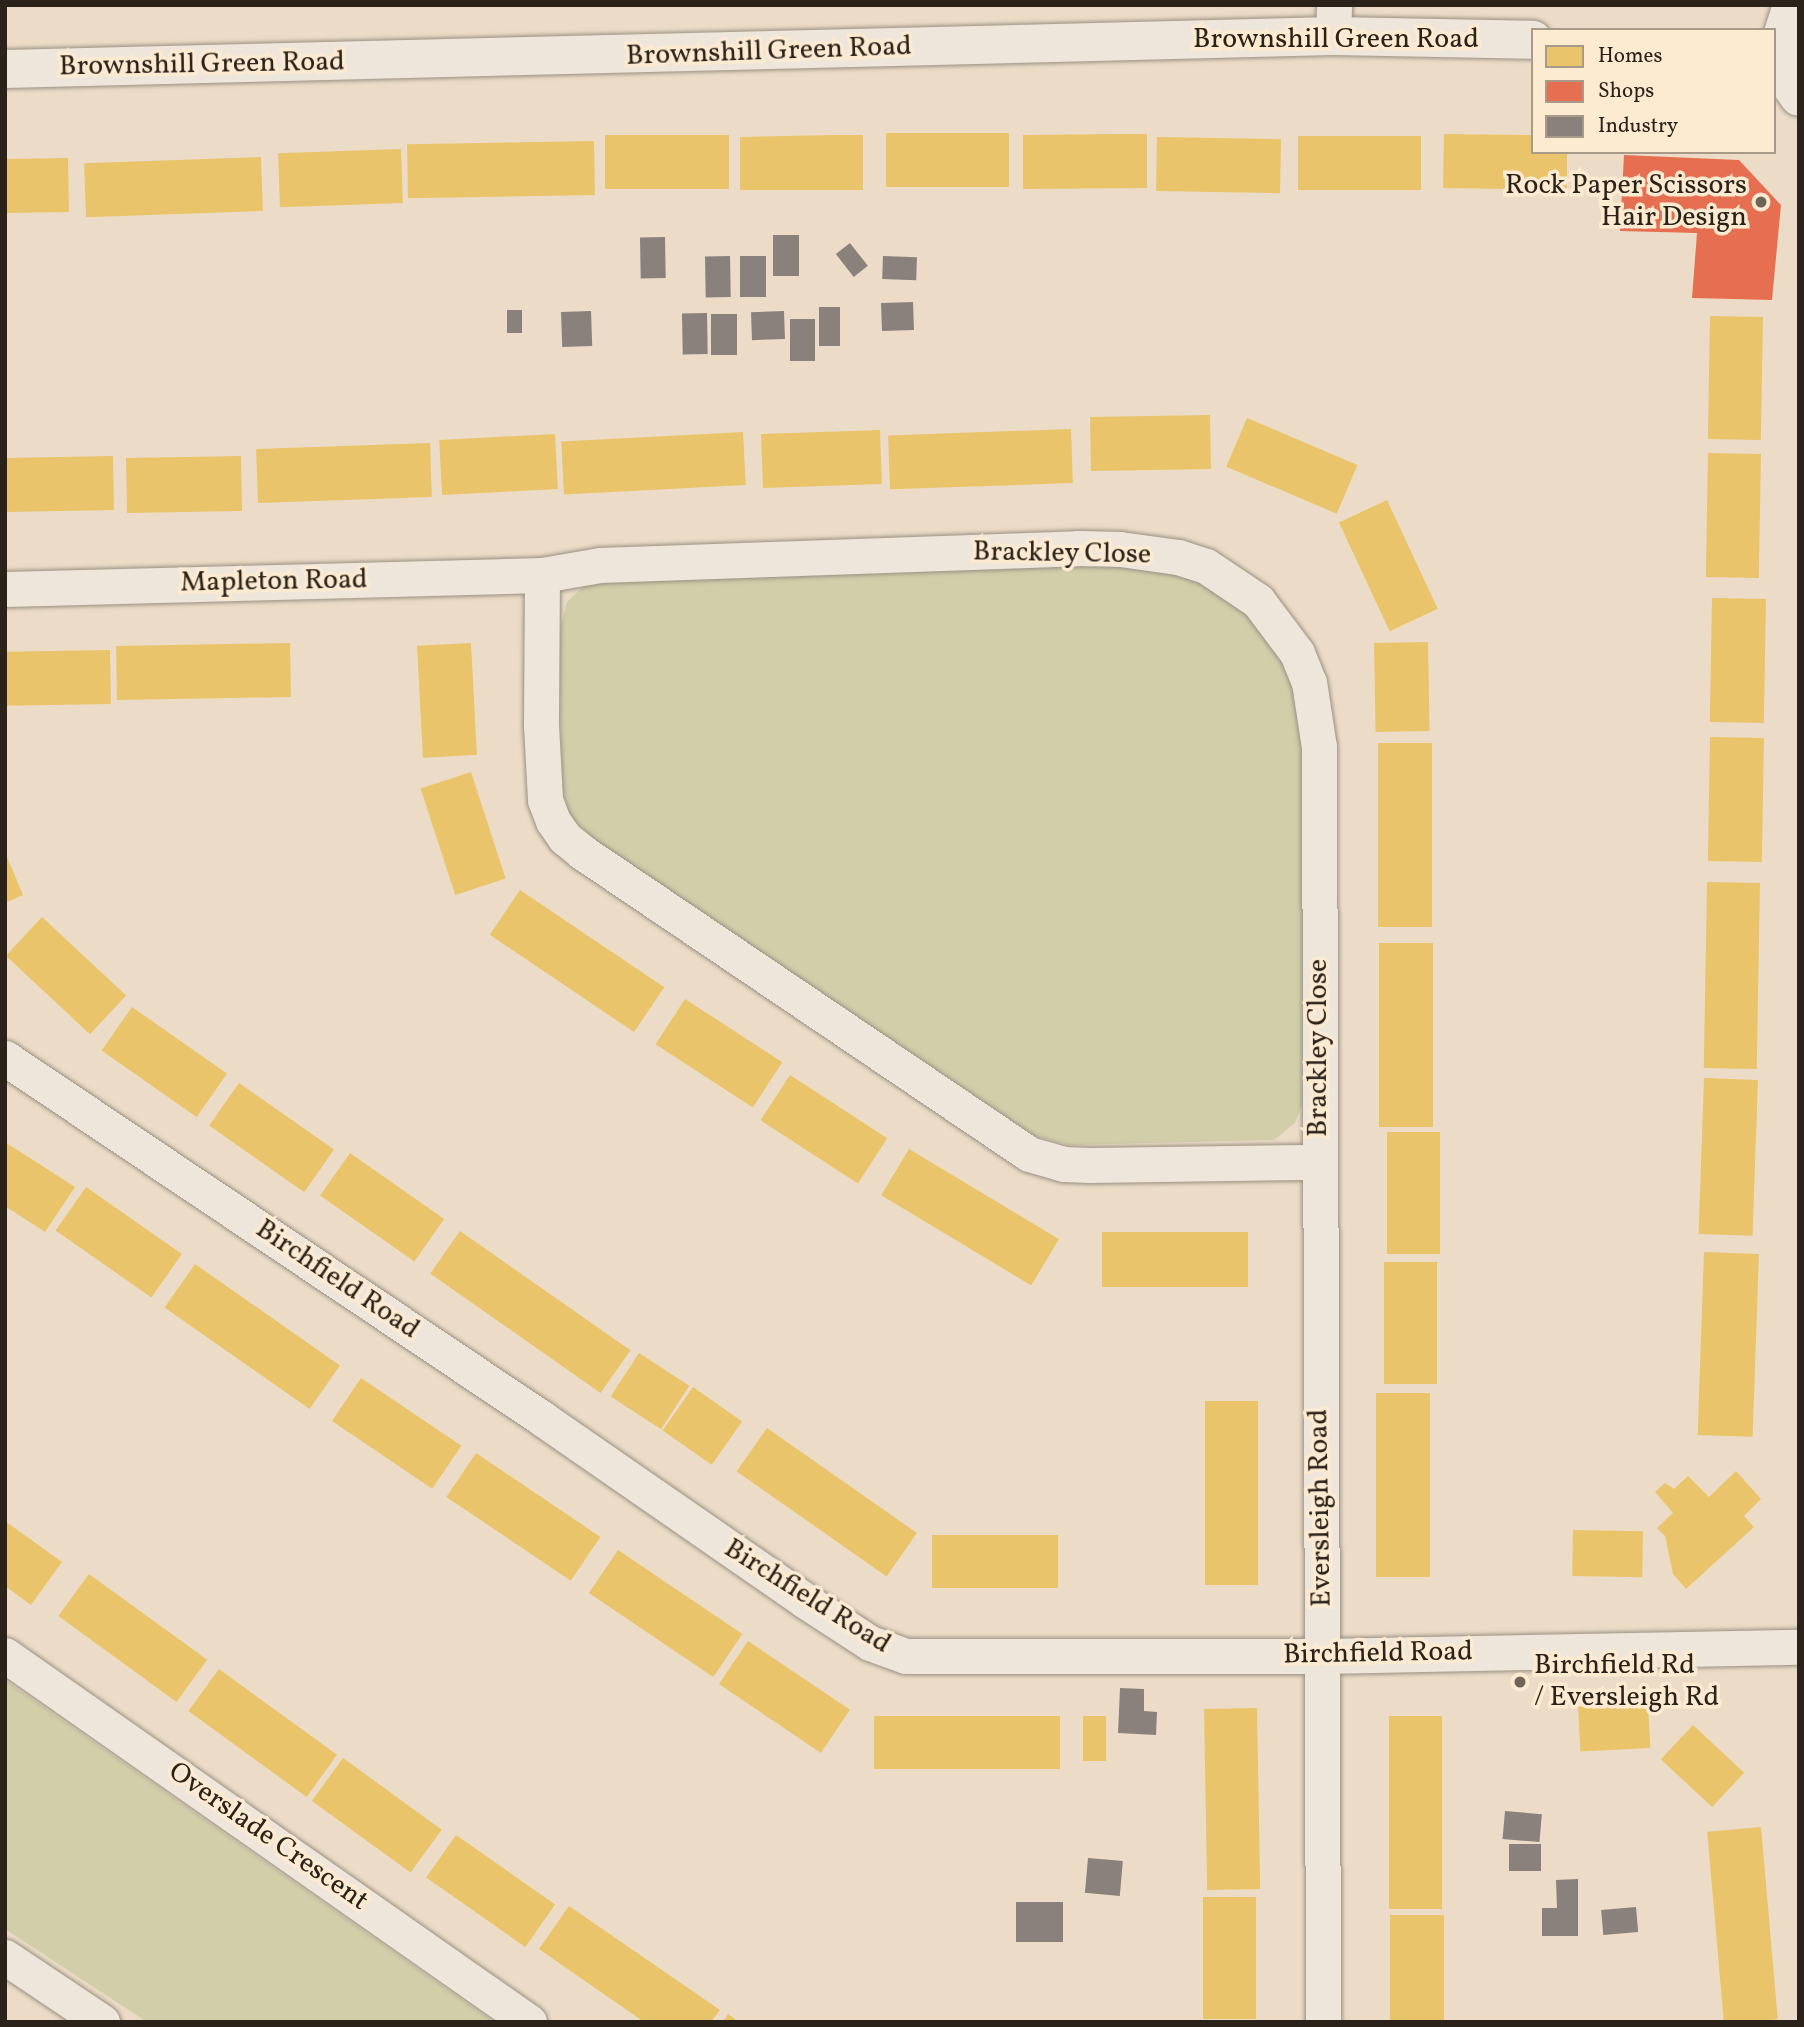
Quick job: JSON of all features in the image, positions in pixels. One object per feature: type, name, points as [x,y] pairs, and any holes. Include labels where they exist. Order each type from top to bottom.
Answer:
[{"type":"street","points":[[1792,5],[1777,46],[1785,77],[1799,97]]},
{"type":"street","name":"Brownshill Green Road","points":[[5,69],[1333,21],[1531,40]]},
{"type":"street","name":"Brackley Close","points":[[1078,548],[1178,557],[1206,566],[1258,601],[1297,653],[1309,682],[1316,714],[1319,747],[1319,1162],[1090,1165],[1064,1164],[1030,1154],[582,852],[565,838],[553,821],[545,800],[541,725],[542,575],[600,565],[1078,548]]},
{"type":"street","name":"Mapleton Road","points":[[5,589],[542,575]]},
{"type":"street","name":"Birchfield Road","points":[[5,1058],[870,1643],[906,1656],[1323,1656],[1799,1647]]},
{"type":"street","name":"Eversleigh Road","points":[[1319,1162],[1323,2022]]},
{"type":"street","name":"Overslade Crescent","points":[[5,1654],[529,2022]]},
{"type":"street","points":[[5,1957],[102,2022]]},
{"type":"shaded area","points":[[1146,565],[1193,578],[1252,616],[1279,652],[1303,716],[1304,1100],[1295,1123],[1274,1140],[1069,1145],[1035,1136],[592,838],[570,817],[562,788],[559,633],[567,602],[587,583],[602,579]]},
{"type":"shaded area","points":[[5,1680],[494,2022],[147,2022],[5,1929]]},
{"type":"building: Homes","points":[[886,133],[1009,133],[1009,187],[886,187]]},
{"type":"building: Homes","points":[[1147,134],[1147,188],[1023,189],[1023,135]]},
{"type":"building: Homes","points":[[1444,134],[1531,135],[1531,154],[1567,154],[1567,190],[1443,188]]},
{"type":"building: Homes","points":[[605,135],[729,135],[729,189],[605,189]]},
{"type":"building: Homes","points":[[863,135],[863,190],[740,190],[740,137]]},
{"type":"building: Homes","points":[[1298,136],[1421,136],[1421,190],[1298,190]]},
{"type":"building: Homes","points":[[1157,137],[1281,139],[1280,193],[1156,191]]},
{"type":"building: Homes","points":[[594,141],[595,195],[408,198],[407,144]]},
{"type":"building: Homes","points":[[401,149],[403,203],[280,207],[278,153]]},
{"type":"building: Homes","points":[[261,157],[263,211],[86,217],[84,163]]},
{"type":"building: Homes","points":[[68,158],[69,212],[6,213],[5,159]]},
{"type":"building: Homes","points":[[1710,316],[1763,317],[1761,440],[1708,439]]},
{"type":"building: Homes","points":[[1210,415],[1211,469],[1091,471],[1090,417]]},
{"type":"building: Homes","points":[[1247,418],[1357,465],[1337,514],[1226,467]]},
{"type":"building: Homes","points":[[1071,429],[1073,483],[890,489],[888,435]]},
{"type":"building: Homes","points":[[880,430],[882,484],[763,488],[761,434]]},
{"type":"building: Homes","points":[[743,432],[746,485],[564,494],[561,442]]},
{"type":"building: Homes","points":[[555,434],[558,489],[442,495],[439,440]]},
{"type":"building: Homes","points":[[430,443],[432,497],[258,503],[256,449]]},
{"type":"building: Homes","points":[[1708,453],[1761,454],[1759,578],[1706,577]]},
{"type":"building: Homes","points":[[113,456],[114,510],[6,512],[5,458]]},
{"type":"building: Homes","points":[[241,456],[242,511],[127,513],[126,458]]},
{"type":"building: Homes","points":[[1387,500],[1438,609],[1390,631],[1339,522]]},
{"type":"building: Homes","points":[[1712,598],[1766,599],[1764,723],[1710,722]]},
{"type":"building: Homes","points":[[1428,642],[1430,731],[1376,732],[1374,643]]},
{"type":"building: Homes","points":[[290,643],[291,697],[117,700],[116,646]]},
{"type":"building: Homes","points":[[471,643],[477,755],[423,758],[417,646]]},
{"type":"building: Homes","points":[[110,650],[111,704],[6,706],[5,652]]},
{"type":"building: Homes","points":[[1710,737],[1764,738],[1762,862],[1708,861]]},
{"type":"building: Homes","points":[[1378,743],[1432,743],[1432,927],[1378,927]]},
{"type":"building: Homes","points":[[471,772],[506,879],[455,895],[421,788]]},
{"type":"building: Homes","points":[[5,852],[23,895],[5,903]]},
{"type":"building: Homes","points":[[1707,882],[1760,883],[1757,1069],[1704,1068]]},
{"type":"building: Homes","points":[[520,890],[664,987],[634,1032],[490,935]]},
{"type":"building: Homes","points":[[42,917],[126,995],[90,1034],[6,956]]},
{"type":"building: Homes","points":[[1379,943],[1433,943],[1433,1127],[1379,1127]]},
{"type":"building: Homes","points":[[685,999],[782,1062],[753,1107],[656,1044]]},
{"type":"building: Homes","points":[[132,1007],[227,1074],[197,1117],[102,1050]]},
{"type":"building: Homes","points":[[790,1075],[887,1138],[858,1183],[761,1120]]},
{"type":"building: Homes","points":[[1704,1078],[1758,1080],[1753,1236],[1699,1234]]},
{"type":"building: Homes","points":[[239,1083],[334,1150],[304,1192],[209,1126]]},
{"type":"building: Homes","points":[[1387,1132],[1440,1132],[1440,1254],[1387,1254]]},
{"type":"building: Homes","points":[[5,1142],[75,1187],[45,1232],[5,1206]]},
{"type":"building: Homes","points":[[909,1149],[1059,1239],[1031,1285],[881,1195]]},
{"type":"building: Homes","points":[[350,1153],[444,1219],[414,1262],[320,1196]]},
{"type":"building: Homes","points":[[86,1187],[182,1254],[151,1298],[56,1230]]},
{"type":"building: Homes","points":[[460,1231],[630,1350],[601,1393],[430,1274]]},
{"type":"building: Homes","points":[[1102,1232],[1248,1232],[1248,1287],[1102,1287]]},
{"type":"building: Homes","points":[[1704,1252],[1759,1254],[1753,1437],[1698,1435]]},
{"type":"building: Homes","points":[[1384,1262],[1437,1262],[1437,1384],[1384,1384]]},
{"type":"building: Homes","points":[[195,1264],[340,1366],[310,1409],[165,1307]]},
{"type":"building: Homes","points":[[639,1353],[689,1386],[661,1429],[611,1397]]},
{"type":"building: Homes","points":[[361,1378],[461,1446],[432,1489],[332,1421]]},
{"type":"building: Homes","points":[[693,1387],[742,1421],[712,1465],[663,1430]]},
{"type":"building: Homes","points":[[1376,1393],[1430,1393],[1430,1577],[1376,1577]]},
{"type":"building: Homes","points":[[1205,1401],[1258,1401],[1258,1585],[1205,1585]]},
{"type":"building: Homes","points":[[767,1428],[917,1533],[887,1576],[737,1471]]},
{"type":"building: Homes","points":[[476,1453],[600,1537],[571,1581],[446,1497]]},
{"type":"building: Homes","points":[[1736,1471],[1761,1499],[1744,1516],[1754,1527],[1686,1589],[1673,1574],[1665,1536],[1657,1528],[1673,1513],[1655,1492],[1665,1483],[1674,1489],[1688,1476],[1709,1497]]},
{"type":"building: Homes","points":[[5,1521],[62,1562],[31,1605],[5,1586]]},
{"type":"building: Homes","points":[[1573,1530],[1643,1531],[1642,1577],[1572,1576]]},
{"type":"building: Homes","points":[[932,1535],[1058,1535],[1058,1588],[932,1588]]},
{"type":"building: Homes","points":[[618,1550],[742,1634],[713,1677],[589,1593]]},
{"type":"building: Homes","points":[[89,1574],[207,1660],[177,1702],[58,1616]]},
{"type":"building: Homes","points":[[748,1641],[850,1710],[821,1753],[719,1684]]},
{"type":"building: Homes","points":[[219,1669],[337,1755],[307,1797],[188,1711]]},
{"type":"building: Homes","points":[[1648,1703],[1650,1748],[1580,1752],[1578,1707]]},
{"type":"building: Homes","points":[[1257,1708],[1260,1889],[1207,1890],[1204,1709]]},
{"type":"building: Homes","points":[[874,1716],[1060,1716],[1060,1769],[874,1769]]},
{"type":"building: Homes","points":[[1083,1716],[1106,1716],[1106,1761],[1083,1761]]},
{"type":"building: Homes","points":[[1389,1716],[1442,1716],[1442,1909],[1389,1909]]},
{"type":"building: Homes","points":[[1693,1725],[1744,1773],[1712,1807],[1661,1759]]},
{"type":"building: Homes","points":[[343,1758],[442,1830],[411,1873],[312,1801]]},
{"type":"building: Homes","points":[[1761,1827],[1778,2019],[1724,2022],[1707,1832]]},
{"type":"building: Homes","points":[[456,1835],[555,1904],[525,1947],[426,1878]]},
{"type":"building: Homes","points":[[1203,1897],[1256,1897],[1256,2019],[1203,2019]]},
{"type":"building: Homes","points":[[569,1906],[720,2010],[711,2022],[644,2022],[539,1949]]},
{"type":"building: Homes","points":[[1390,1915],[1444,1915],[1444,2022],[1390,2022]]},
{"type":"building: Homes","points":[[728,2014],[739,2022],[723,2022]]},
{"type":"building: Shops","points":[[1624,155],[1739,160],[1781,205],[1772,300],[1692,298],[1697,233],[1620,231]]},
{"type":"building: Industry","points":[[773,235],[799,235],[799,276],[773,276]]},
{"type":"building: Industry","points":[[640,237],[665,237],[666,278],[641,278]]},
{"type":"building: Industry","points":[[850,243],[868,266],[854,277],[836,254]]},
{"type":"building: Industry","points":[[705,256],[730,256],[731,297],[706,297]]},
{"type":"building: Industry","points":[[740,256],[766,256],[766,297],[740,297]]},
{"type":"building: Industry","points":[[883,256],[917,257],[916,280],[882,279]]},
{"type":"building: Industry","points":[[913,302],[914,330],[882,331],[881,303]]},
{"type":"building: Industry","points":[[819,307],[840,307],[840,346],[819,346]]},
{"type":"building: Industry","points":[[507,310],[522,310],[522,333],[507,333]]},
{"type":"building: Industry","points":[[591,311],[592,346],[562,347],[561,312]]},
{"type":"building: Industry","points":[[784,311],[785,339],[752,340],[751,312]]},
{"type":"building: Industry","points":[[682,313],[707,313],[708,354],[683,354]]},
{"type":"building: Industry","points":[[711,314],[737,314],[737,355],[711,355]]},
{"type":"building: Industry","points":[[790,319],[815,319],[815,361],[790,361]]},
{"type":"building: Industry","points":[[1120,1688],[1144,1689],[1144,1711],[1157,1712],[1156,1735],[1118,1733]]},
{"type":"building: Industry","points":[[1505,1811],[1542,1814],[1539,1842],[1503,1839]]},
{"type":"building: Industry","points":[[1509,1844],[1541,1844],[1541,1871],[1509,1871]]},
{"type":"building: Industry","points":[[1088,1858],[1123,1861],[1120,1896],[1085,1893]]},
{"type":"building: Industry","points":[[1578,1879],[1578,1936],[1542,1936],[1542,1908],[1557,1908],[1556,1880]]},
{"type":"building: Industry","points":[[1016,1902],[1063,1902],[1063,1942],[1016,1942]]},
{"type":"building: Industry","points":[[1636,1907],[1638,1932],[1603,1935],[1601,1910]]},
{"type":"place","name":"Rock Paper Scissors Hair Design","points":[[1761,202]]},
{"type":"place","name":"Birchfield Rd / Eversleigh Rd","points":[[1520,1682]]}]
